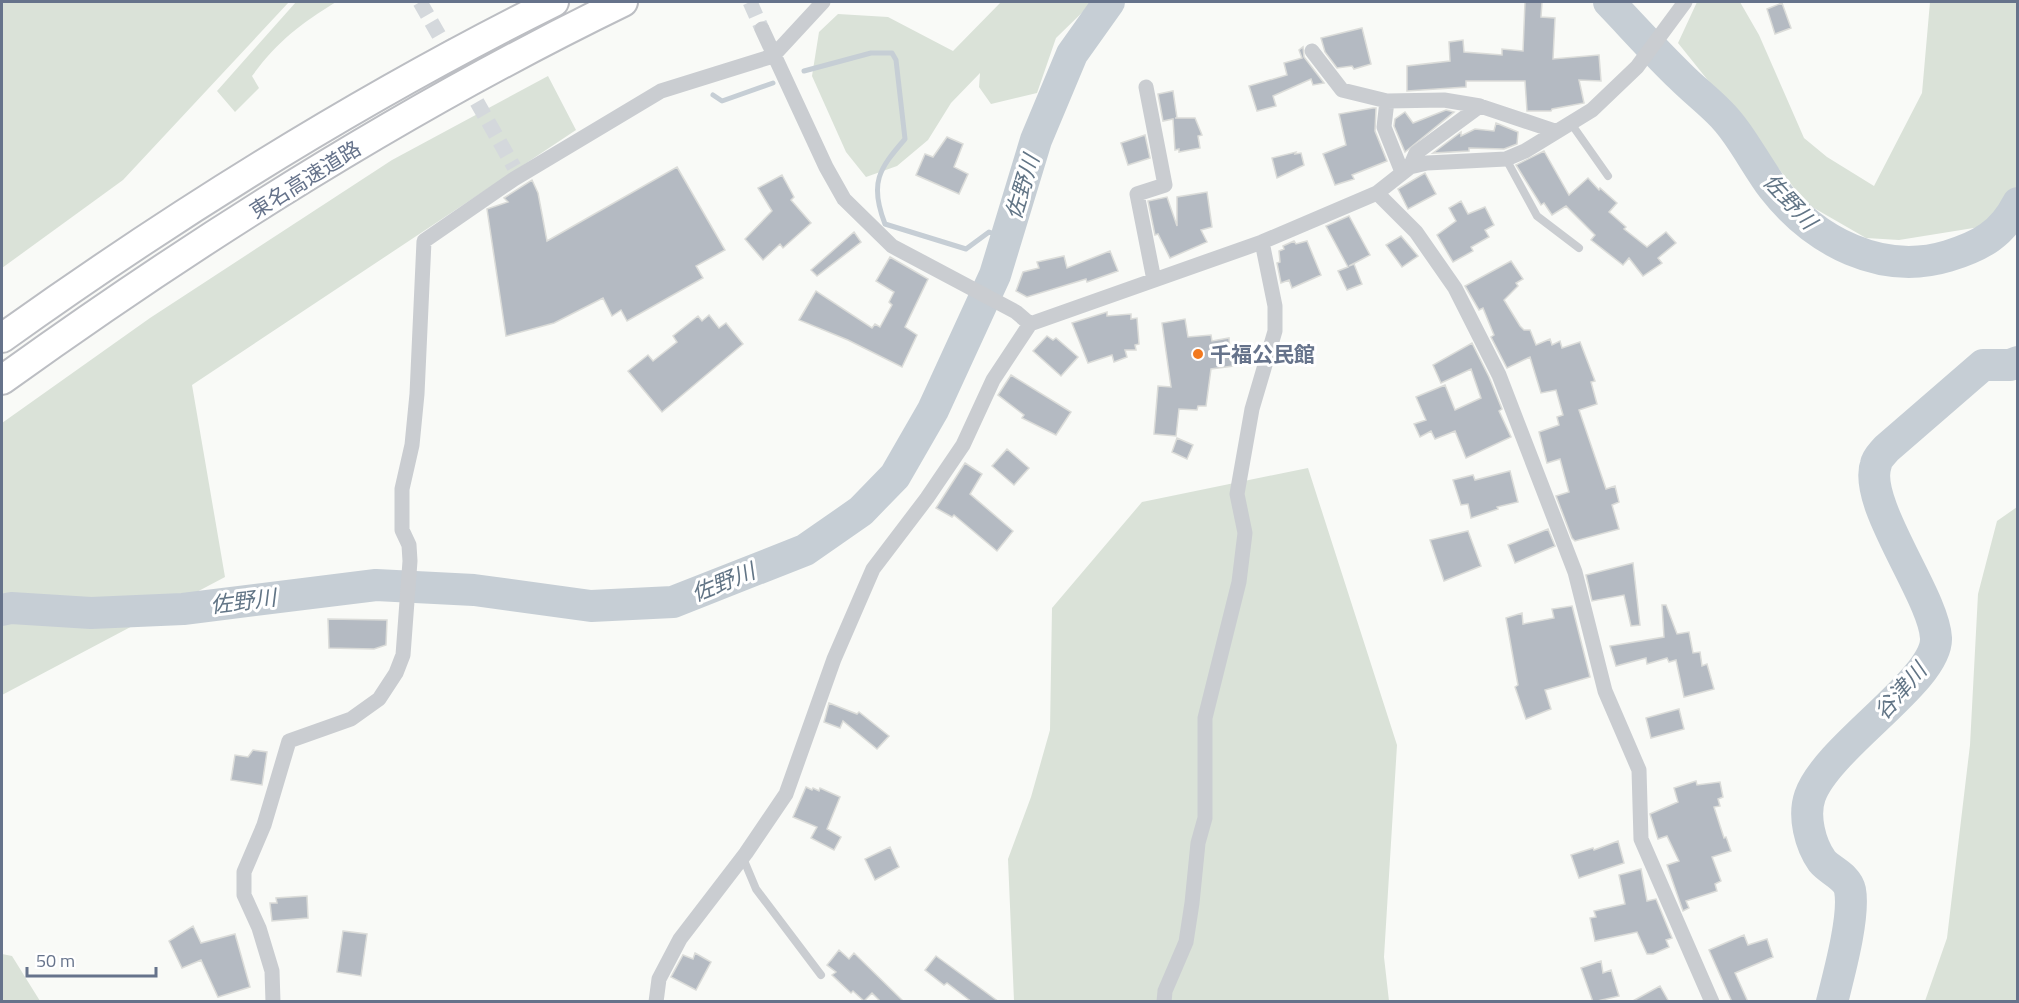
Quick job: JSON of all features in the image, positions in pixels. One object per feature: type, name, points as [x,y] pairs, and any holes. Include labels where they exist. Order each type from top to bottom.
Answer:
[{"type":"highway","name":"東名高速道路","points":[[2,338],[235,181],[388,91],[554,2]]},
{"type":"highway","name":"東名高速道路","points":[[2,380],[182,256],[303,179],[452,92],[557,34],[623,2]]},
{"type":"street","points":[[273,1002],[272,971],[259,928],[244,895],[244,872],[277,787],[280,767],[289,741],[351,719],[379,699],[396,673],[403,655],[410,561],[409,545],[402,530],[402,489],[412,445],[417,394],[424,241],[514,173],[661,91],[773,56],[823,2]]},
{"type":"street","points":[[1406,169],[1427,163],[1506,159],[1525,151],[1554,131],[1592,110],[1637,67],[1685,2]]},
{"type":"street","points":[[762,29],[826,167],[844,199],[892,246],[1016,312],[1030,324]]},
{"type":"street","points":[[1311,51],[1342,90],[1387,101],[1443,100],[1480,106],[1554,131]]},
{"type":"street","points":[[1146,87],[1165,185],[1137,194],[1154,280]]},
{"type":"street","points":[[1387,101],[1384,127],[1406,169]]},
{"type":"street","points":[[659,1000],[659,979],[680,939],[743,858],[786,794],[834,659],[873,569],[927,498],[963,445],[993,380],[1030,324],[1262,242],[1377,193],[1406,169],[1416,153],[1480,106]]},
{"type":"street","points":[[1377,193],[1416,232],[1455,288],[1499,375],[1575,572],[1605,691],[1639,770],[1641,839],[1712,1002]]},
{"type":"street","points":[[1164,1002],[1165,991],[1186,942],[1198,843],[1204,818],[1205,718],[1239,582],[1245,534],[1237,494],[1252,409],[1275,331],[1275,306],[1262,242]]},
{"type":"lane","points":[[1570,122],[1608,176]]},
{"type":"lane","points":[[1506,159],[1537,216],[1580,248]]},
{"type":"lane","points":[[743,858],[756,889],[821,975]]},
{"type":"shaded area","points":[[2,2],[289,2],[123,180],[2,268]]},
{"type":"shaded area","points":[[296,2],[336,2],[300,26],[280,43],[252,76],[259,88],[235,112],[217,91]]},
{"type":"shaded area","points":[[1001,2],[1093,2],[1056,38],[1037,93],[991,104],[979,87],[980,73],[951,103],[928,140],[897,166],[866,177],[846,152],[812,76],[819,32],[838,14],[888,17],[953,51]]},
{"type":"shaded area","points":[[1697,2],[1740,2],[1759,35],[1804,138],[1827,157],[1874,186],[1922,93],[1930,2],[2017,2],[2017,221],[1899,240],[1866,238],[1807,204],[1678,43]]},
{"type":"shaded area","points":[[548,76],[576,130],[192,385],[225,577],[2,695],[2,423],[150,318],[392,160]]},
{"type":"shaded area","points":[[1308,468],[1397,745],[1384,957],[1389,1001],[1014,1001],[1008,859],[1031,797],[1050,730],[1052,608],[1142,502]]},
{"type":"shaded area","points":[[2017,507],[2017,1001],[1925,1001],[1947,938],[1970,745],[1978,594],[1997,521]]},
{"type":"shaded area","points":[[2,954],[12,956],[40,1001],[2,1001]]},
{"type":"building","points":[[1525,2],[1542,2],[1541,17],[1555,18],[1553,59],[1599,55],[1601,81],[1579,80],[1584,103],[1551,111],[1527,111],[1525,81],[1466,81],[1466,87],[1407,91],[1407,66],[1450,61],[1449,42],[1463,40],[1464,52],[1502,55],[1502,49],[1523,51]]},
{"type":"building","points":[[1782,3],[1791,28],[1775,34],[1767,9]]},
{"type":"building","points":[[1362,28],[1371,64],[1354,69],[1352,66],[1337,68],[1325,52],[1321,38]]},
{"type":"building","points":[[1303,47],[1304,57],[1324,83],[1313,85],[1311,79],[1273,96],[1276,106],[1257,111],[1249,86],[1287,75],[1284,63],[1302,58],[1299,50]]},
{"type":"building","points":[[1173,91],[1177,118],[1195,118],[1202,135],[1198,136],[1200,148],[1179,152],[1179,149],[1175,150],[1173,119],[1163,121],[1158,94]]},
{"type":"building","points":[[1376,108],[1375,131],[1387,161],[1352,175],[1354,179],[1335,185],[1323,154],[1346,145],[1339,114]]},
{"type":"building","points":[[1446,110],[1454,112],[1405,152],[1394,126],[1395,119],[1405,112],[1413,123]]},
{"type":"building","points":[[1496,123],[1518,132],[1517,144],[1504,149],[1469,148],[1469,151],[1433,153],[1461,132],[1461,136],[1475,129],[1494,131]]},
{"type":"building","points":[[1145,135],[1150,158],[1128,165],[1121,143]]},
{"type":"building","points":[[947,137],[963,144],[954,167],[968,174],[959,194],[916,175],[925,154],[933,157]]},
{"type":"building","points":[[1544,151],[1569,195],[1588,178],[1599,190],[1600,188],[1617,203],[1609,212],[1626,227],[1624,229],[1647,247],[1666,232],[1676,243],[1658,258],[1662,263],[1643,276],[1629,258],[1623,265],[1591,240],[1595,235],[1566,206],[1552,215],[1544,203],[1541,205],[1516,165]]},
{"type":"building","points":[[1296,152],[1295,154],[1301,153],[1304,165],[1277,178],[1272,158]]},
{"type":"building","points":[[677,167],[725,250],[696,266],[703,278],[627,321],[621,310],[612,316],[603,298],[554,323],[506,336],[487,209],[508,202],[504,198],[532,180],[538,193],[547,241]]},
{"type":"building","points":[[1425,173],[1436,194],[1408,209],[1398,189]]},
{"type":"building","points":[[782,175],[794,197],[791,200],[811,223],[783,248],[780,244],[763,260],[745,239],[772,211],[758,188]]},
{"type":"building","points":[[1207,192],[1212,227],[1201,230],[1207,242],[1170,258],[1158,234],[1155,235],[1148,201],[1167,197],[1177,226],[1177,197]]},
{"type":"building","points":[[1461,201],[1468,214],[1485,207],[1494,225],[1485,230],[1489,237],[1471,247],[1473,251],[1453,262],[1437,235],[1456,221],[1449,208]]},
{"type":"building","points":[[1349,216],[1370,255],[1349,266],[1354,264],[1362,284],[1347,290],[1338,271],[1348,267],[1326,226]]},
{"type":"building","points":[[854,232],[861,242],[817,276],[811,270]]},
{"type":"building","points":[[1401,236],[1418,256],[1402,267],[1386,245]]},
{"type":"building","points":[[1294,241],[1296,244],[1307,241],[1321,275],[1292,288],[1289,280],[1281,283],[1277,263],[1280,262],[1279,251],[1284,249],[1283,246]]},
{"type":"building","points":[[1110,251],[1118,271],[1087,282],[1086,279],[1027,297],[1016,291],[1023,272],[1039,268],[1037,262],[1064,256],[1067,268]]},
{"type":"building","points":[[890,257],[928,279],[905,327],[917,335],[902,367],[848,340],[799,320],[816,291],[872,328],[875,324],[880,327],[892,305],[889,302],[894,292],[876,281]]},
{"type":"building","points":[[1511,261],[1523,279],[1516,283],[1518,286],[1504,300],[1520,326],[1524,330],[1530,330],[1536,345],[1550,339],[1552,345],[1560,341],[1562,348],[1580,342],[1595,381],[1591,382],[1597,404],[1579,410],[1606,489],[1615,486],[1619,502],[1612,505],[1619,529],[1575,541],[1572,538],[1556,496],[1569,492],[1560,459],[1547,463],[1539,432],[1559,425],[1557,417],[1563,415],[1556,390],[1541,393],[1530,357],[1507,368],[1491,337],[1494,335],[1483,308],[1479,310],[1465,286]]},
{"type":"building","points":[[1107,312],[1107,316],[1131,314],[1131,319],[1137,318],[1139,344],[1135,345],[1136,350],[1125,350],[1127,357],[1114,362],[1112,355],[1088,363],[1072,323]]},
{"type":"building","points":[[709,315],[719,328],[726,323],[743,344],[662,412],[628,371],[648,355],[653,361],[677,342],[673,336],[698,316],[702,321]]},
{"type":"building","points":[[1185,319],[1188,337],[1211,335],[1212,341],[1229,338],[1230,350],[1240,349],[1241,365],[1211,369],[1206,406],[1198,406],[1197,410],[1179,409],[1176,436],[1154,434],[1158,386],[1171,387],[1162,323]]},
{"type":"building","points":[[1047,336],[1053,340],[1056,338],[1078,357],[1061,376],[1033,351]]},
{"type":"building","points":[[1472,343],[1489,377],[1502,409],[1499,411],[1511,437],[1466,458],[1455,431],[1435,439],[1431,431],[1420,437],[1414,424],[1426,420],[1416,397],[1445,385],[1455,410],[1481,398],[1471,369],[1441,383],[1433,365]]},
{"type":"building","points":[[1011,375],[1071,412],[1056,435],[1022,418],[1024,415],[998,395]]},
{"type":"building","points":[[1177,438],[1193,445],[1187,459],[1172,452]]},
{"type":"building","points":[[1007,449],[1029,468],[1014,485],[992,466]]},
{"type":"building","points":[[965,463],[982,474],[970,494],[1013,531],[997,551],[954,515],[952,517],[936,508]]},
{"type":"building","points":[[1510,471],[1518,502],[1497,507],[1498,509],[1471,518],[1468,504],[1461,505],[1453,480],[1473,475],[1475,480]]},
{"type":"building","points":[[1548,529],[1555,546],[1515,563],[1508,545]]},
{"type":"building","points":[[1468,531],[1481,566],[1444,581],[1430,540]]},
{"type":"building","points":[[1633,563],[1640,625],[1631,626],[1624,595],[1592,601],[1586,575]]},
{"type":"building","points":[[1662,605],[1666,605],[1677,634],[1689,632],[1693,653],[1700,652],[1702,666],[1707,664],[1714,689],[1684,697],[1676,660],[1669,662],[1667,658],[1647,664],[1646,658],[1616,666],[1610,646],[1664,637]]},
{"type":"building","points":[[1572,606],[1590,677],[1545,690],[1551,709],[1526,719],[1515,687],[1518,685],[1506,618],[1522,613],[1523,624],[1554,618],[1552,609]]},
{"type":"building","points":[[328,619],[387,620],[386,645],[374,649],[329,648]]},
{"type":"building","points":[[829,703],[857,714],[859,712],[889,736],[877,749],[843,721],[840,728],[824,722]]},
{"type":"building","points":[[1679,709],[1684,729],[1651,738],[1646,718]]},
{"type":"building","points":[[253,750],[267,752],[262,785],[231,780],[235,755],[248,757]]},
{"type":"building","points":[[1696,781],[1697,785],[1720,782],[1723,797],[1718,799],[1720,806],[1714,807],[1724,838],[1726,837],[1731,851],[1712,857],[1721,881],[1715,884],[1717,891],[1686,901],[1689,908],[1683,911],[1667,865],[1679,861],[1667,836],[1658,839],[1650,814],[1678,802],[1674,788]]},
{"type":"building","points":[[806,787],[819,791],[820,788],[840,797],[827,829],[841,837],[834,850],[811,838],[817,827],[793,817]]},
{"type":"building","points":[[1618,841],[1624,863],[1579,878],[1571,855]]},
{"type":"building","points":[[890,847],[899,867],[875,880],[865,859]]},
{"type":"building","points":[[1641,869],[1647,901],[1656,899],[1672,938],[1666,940],[1669,947],[1653,954],[1647,954],[1637,932],[1595,941],[1590,918],[1596,917],[1594,911],[1625,904],[1619,875]]},
{"type":"building","points":[[307,896],[308,918],[272,921],[270,903],[277,903],[276,898]]},
{"type":"building","points":[[193,926],[201,943],[235,934],[250,987],[218,997],[201,960],[182,968],[169,941]]},
{"type":"building","points":[[343,931],[367,934],[361,976],[337,972]]},
{"type":"building","points":[[1744,935],[1748,945],[1767,939],[1773,957],[1735,973],[1748,1002],[1732,1002],[1709,950]]},
{"type":"building","points":[[839,950],[849,959],[854,953],[904,1002],[881,1002],[872,993],[864,1001],[853,991],[851,993],[832,975],[836,972],[827,965]]},
{"type":"building","points":[[695,953],[711,962],[696,990],[671,977],[683,955],[693,959]]},
{"type":"building","points":[[936,956],[999,1002],[972,1002],[947,983],[944,985],[925,970]]},
{"type":"building","points":[[1601,961],[1603,973],[1611,970],[1619,996],[1593,1002],[1581,968]]},
{"type":"building","points":[[1660,986],[1669,1002],[1631,1002]]},
{"type":"waterway","name":"佐野川","points":[[2,610],[11,608],[91,613],[183,609],[376,585],[474,590],[591,606],[673,602],[805,550],[861,511],[895,476],[933,410],[995,275],[1036,140],[1072,54],[1109,2]]},
{"type":"waterway","name":"佐野川","points":[[1609,2],[1672,68],[1726,119],[1773,188],[1790,207],[1829,239],[1875,258],[1923,261],[1948,256],[1980,243],[1998,231],[2018,203]]},
{"type":"waterway","points":[[804,71],[871,53],[892,53],[896,60],[905,139],[889,159],[879,177],[878,198],[885,224],[966,249],[989,232],[1007,239]]},
{"type":"waterway","points":[[713,95],[722,101],[773,83]]},
{"type":"waterway","name":"谷津川","points":[[1832,1002],[1848,929],[1850,890],[1842,877],[1825,865],[1814,846],[1807,812],[1810,796],[1820,777],[1837,757],[1920,674],[1932,655],[1936,638],[1924,599],[1879,502],[1874,481],[1877,462],[1886,449],[1983,365],[2010,365],[2018,362]]},
{"type":"tunnel","points":[[420,2],[514,167]]},
{"type":"tunnel","points":[[750,2],[762,29]]},
{"type":"place","name":"千福公民館","points":[[1198,354]]}]
